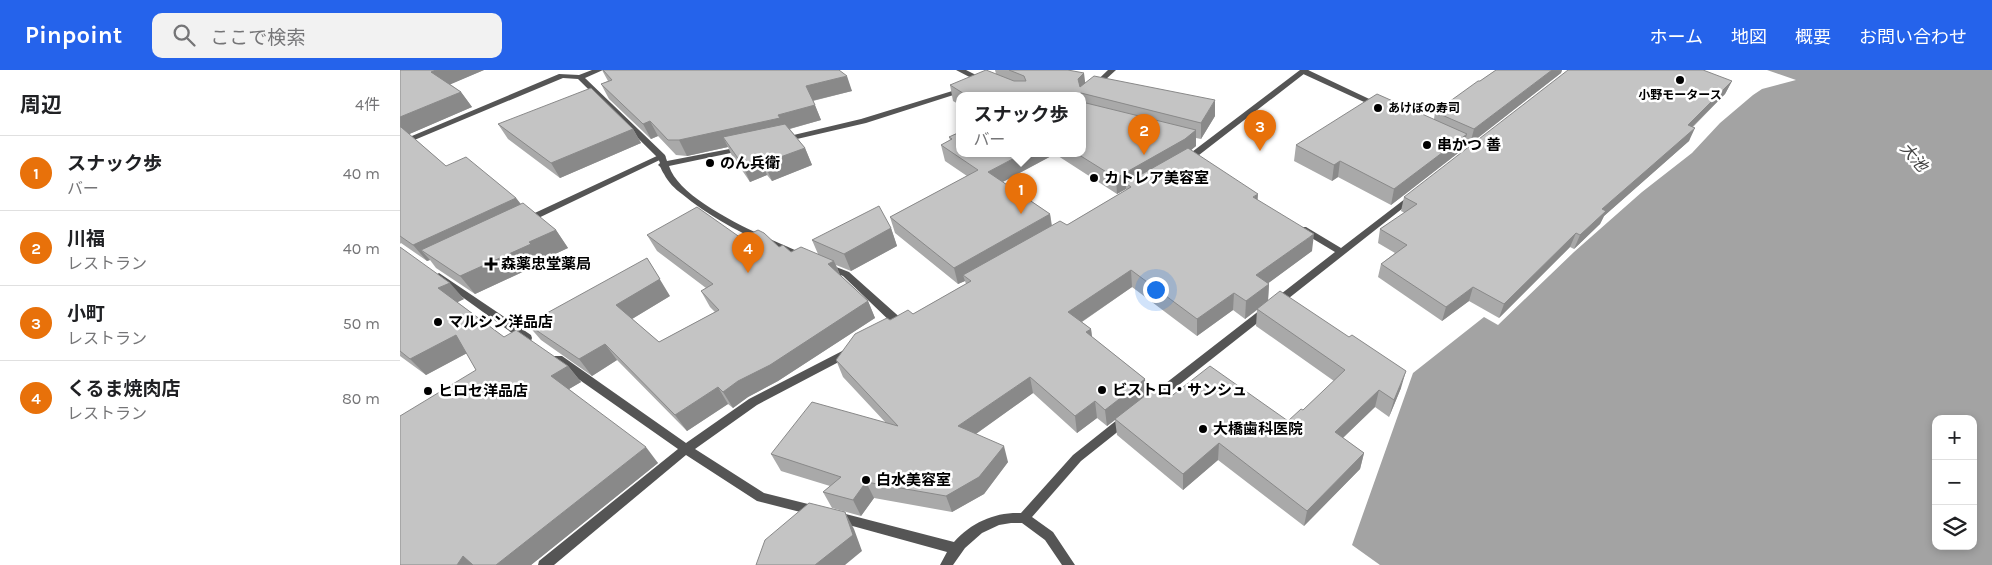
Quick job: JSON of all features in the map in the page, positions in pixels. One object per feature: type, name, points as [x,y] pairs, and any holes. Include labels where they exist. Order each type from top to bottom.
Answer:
[{"type":"street","points":[[400,144],[560,73],[580,77],[599,70]]},
{"type":"street","points":[[960,70],[996,86]]},
{"type":"street","points":[[1086,95],[1112,70]]},
{"type":"street","points":[[1189,162],[1202,143],[1303,70],[1384,108]]},
{"type":"street","points":[[580,77],[662,161],[667,175],[688,194],[721,218],[759,239],[846,274],[900,324]]},
{"type":"street","points":[[779,140],[863,121],[987,82]]},
{"type":"street","points":[[517,225],[662,161],[750,147]]},
{"type":"street","points":[[1147,404],[1418,191]]},
{"type":"street","points":[[1299,226],[1341,252]]},
{"type":"street","points":[[427,267],[686,449],[761,497],[955,548]]},
{"type":"street","points":[[544,565],[686,449],[753,402],[856,347]]},
{"type":"street","points":[[1024,518],[1077,458],[1131,416]]},
{"type":"street","points":[[946,565],[955,548],[970,533],[1006,517],[1024,518],[1049,536],[1069,565]]},
{"type":"water","name":"大池","points":[[1767,70],[1992,70],[1992,565],[1380,565],[1352,545],[1413,373],[1484,317],[1498,325],[1574,252],[1642,192],[1692,153],[1720,123],[1762,89],[1796,80]]},
{"type":"building","points":[[400,70],[436,70],[431,72],[461,92],[400,117]]},
{"type":"building","points":[[603,70],[839,70],[847,76],[806,86],[815,105],[778,115],[780,118],[679,140],[668,140],[650,121],[643,124],[601,84],[612,80]]},
{"type":"building","points":[[986,70],[1014,81],[1026,81],[1024,76],[1009,70],[1068,70],[1084,73],[1078,79],[1080,87],[1094,76],[1215,100],[1201,123],[1086,94],[1086,92],[961,92],[950,85]]},
{"type":"building","points":[[1496,70],[1552,70],[1474,129],[1435,112],[1478,81]]},
{"type":"building","points":[[1568,70],[1703,70],[1732,81],[1688,125],[1695,128],[1602,209],[1606,211],[1580,235],[1576,233],[1504,304],[1473,287],[1446,307],[1381,264],[1407,245],[1380,229],[1417,204],[1404,197]]},
{"type":"building","points":[[591,88],[633,129],[551,163],[498,124]]},
{"type":"building","points":[[1377,94],[1467,134],[1394,189],[1340,161],[1334,165],[1296,145]]},
{"type":"building","points":[[1086,103],[1196,130],[1185,139],[1116,178],[1082,157],[1086,157]]},
{"type":"building","points":[[785,124],[805,148],[764,163],[760,158],[742,164],[723,137]]},
{"type":"building","points":[[400,127],[446,166],[466,157],[516,198],[413,245],[400,236]]},
{"type":"building","points":[[956,134],[956,155],[941,145],[952,139],[949,137]]},
{"type":"building","points":[[1188,148],[1258,194],[1253,197],[1314,234],[1256,275],[1269,284],[1246,301],[1234,293],[1197,319],[1131,270],[1068,312],[1091,329],[1086,332],[1145,379],[1105,410],[1095,401],[1075,416],[1030,377],[958,426],[1004,446],[979,477],[946,496],[866,482],[853,500],[823,492],[841,477],[771,454],[812,402],[898,426],[836,360],[855,334],[887,318],[890,320],[908,310],[913,314],[971,281],[963,275],[1060,221],[1067,225],[1131,187],[1126,183]]},
{"type":"building","points":[[959,157],[1016,157],[988,172],[1050,214],[954,268],[890,217],[978,170]]},
{"type":"building","points":[[523,203],[556,230],[529,242],[531,244],[460,276],[421,250]]},
{"type":"building","points":[[879,206],[891,228],[844,254],[812,240]]},
{"type":"building","points":[[697,207],[741,238],[758,230],[779,247],[783,245],[791,252],[801,247],[834,261],[828,264],[868,301],[770,365],[738,381],[723,392],[718,387],[675,415],[605,344],[579,359],[527,324],[647,258],[660,279],[616,305],[659,342],[719,310],[701,291],[713,284],[647,235]]},
{"type":"building","points":[[400,247],[450,283],[438,288],[504,337],[516,330],[568,366],[551,376],[646,447],[496,565],[473,565],[463,556],[457,565],[400,565],[400,416],[476,370],[456,335],[410,359],[400,351]]},
{"type":"building","points":[[1280,291],[1349,337],[1352,335],[1406,371],[1394,400],[1379,390],[1335,432],[1364,453],[1307,511],[1219,443],[1183,474],[1115,419],[1155,388],[1169,398],[1210,366],[1288,421],[1301,409],[1303,410],[1345,370],[1257,309]]},
{"type":"building","points":[[809,503],[845,512],[853,535],[815,565],[756,565],[765,540]]},
{"type":"place","name":"小野モータース","points":[[1680,80]]},
{"type":"place","name":"あけぼの寿司","points":[[1378,108]]},
{"type":"place","name":"串かつ 善","points":[[1427,145]]},
{"type":"place","name":"小町","points":[[1260,151]]},
{"type":"place","name":"川福","points":[[1144,155]]},
{"type":"place","name":"のん兵衛","points":[[710,163]]},
{"type":"place","name":"カトレア美容室","points":[[1094,178]]},
{"type":"place","name":"スナック歩","points":[[1021,214]]},
{"type":"place","name":"森薬忠堂薬局","points":[[491,264]]},
{"type":"place","name":"くるま焼肉店","points":[[748,273]]},
{"type":"place","name":"マルシン洋品店","points":[[438,322]]},
{"type":"place","name":"ビストロ・サンシュ","points":[[1102,390]]},
{"type":"place","name":"ヒロセ洋品店","points":[[428,391]]},
{"type":"place","name":"大橋歯科医院","points":[[1203,429]]},
{"type":"place","name":"白水美容室","points":[[866,480]]}]
